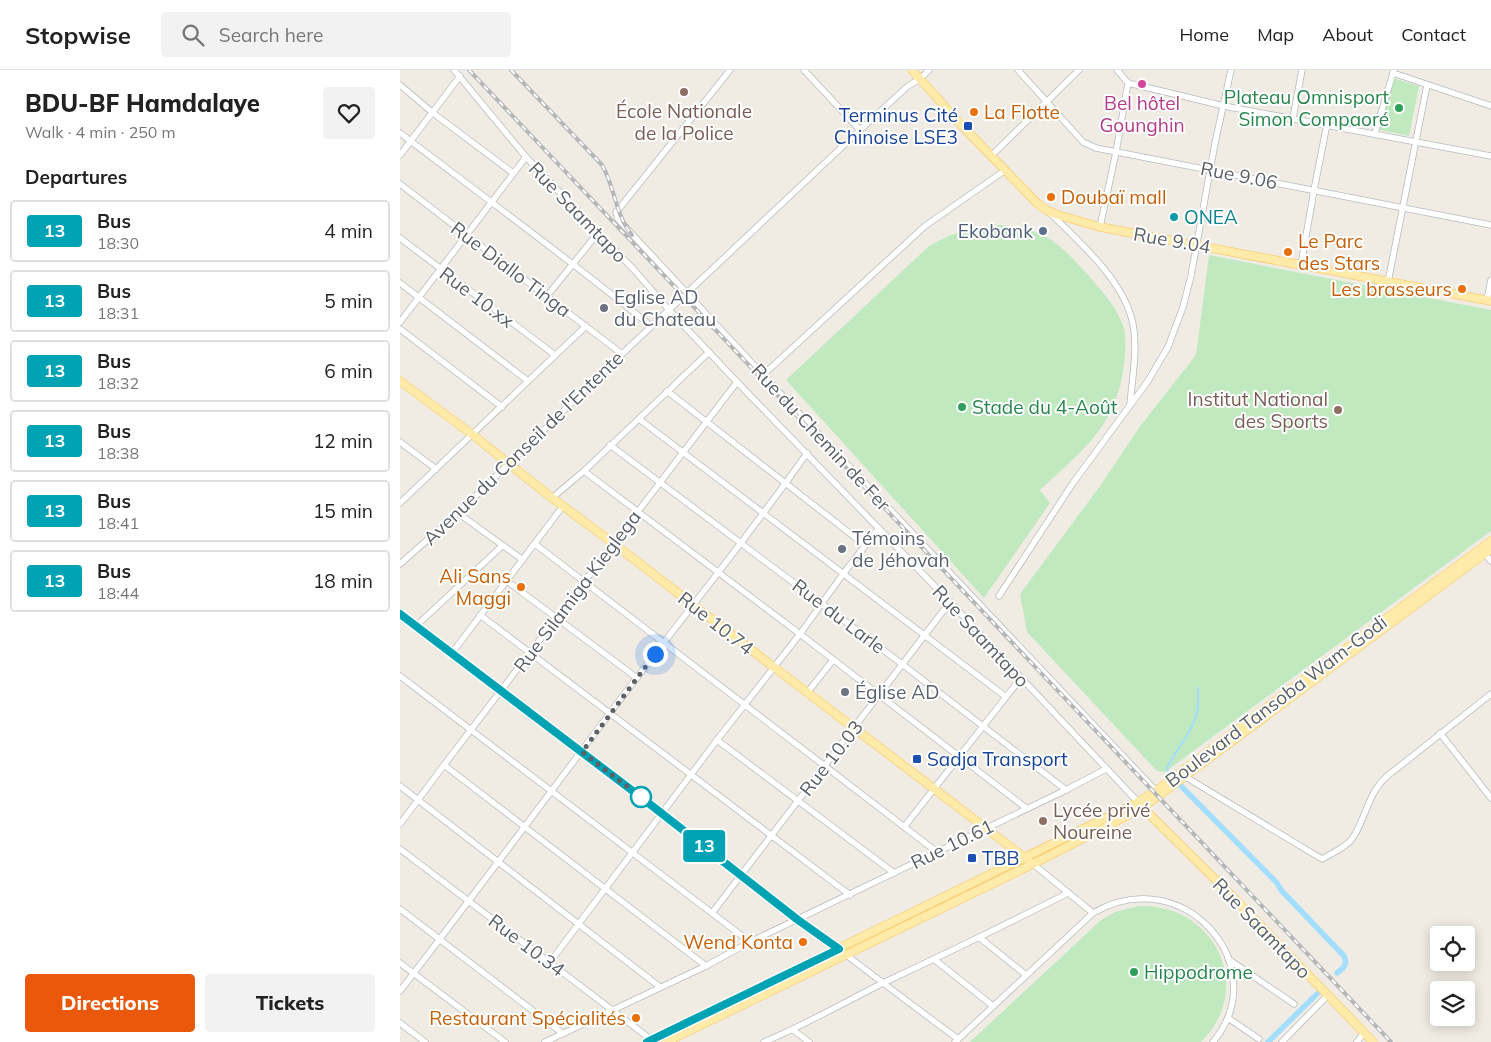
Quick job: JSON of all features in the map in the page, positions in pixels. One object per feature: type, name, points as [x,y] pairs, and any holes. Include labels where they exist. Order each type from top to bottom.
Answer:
[{"type":"main road","name":"Rue 9.04","points":[[917,73],[1004,171],[1046,210],[1100,227],[1489,300]]},
{"type":"main road","name":"Rue 10.74","points":[[400,382],[472,435],[807,693],[987,827],[1033,864]]},
{"type":"main road","name":"Boulevard Tansoba Wam-Godi","points":[[666,1042],[1026,858],[1140,805],[1282,695],[1491,541]]},
{"type":"main road","name":"Boulevard Tansoba Wam-Godi","points":[[651,1041],[1033,864],[1140,805],[1184,776],[1488,552]]},
{"type":"main road","name":"Rue Saamtapo","points":[[1140,805],[1225,889],[1373,1042]]},
{"type":"street","name":"Rue Saamtapo","points":[[454,70],[526,157],[636,272],[709,352],[950,602],[1140,805]]},
{"type":"street","name":"Rue du Chemin de Fer","points":[[730,70],[618,210],[616,215],[620,222],[763,376],[1156,791]]},
{"type":"street","points":[[804,70],[860,130]]},
{"type":"street","name":"Avenue du Conseil de l'Entente","points":[[400,564],[458,513],[651,326],[908,86],[917,73],[929,70]]},
{"type":"street","name":"Rue 9.06","points":[[1018,70],[1083,142],[1096,148],[1491,225]]},
{"type":"street","points":[[992,156],[1079,70]]},
{"type":"street","points":[[1117,70],[1128,83],[1224,106],[1491,156]]},
{"type":"street","points":[[999,596],[1073,483],[1148,381],[1168,347],[1183,308],[1231,70]]},
{"type":"street","points":[[1293,118],[1302,70]]},
{"type":"street","points":[[1375,133],[1394,71],[1428,85],[1491,106]]},
{"type":"street","points":[[400,155],[460,76]]},
{"type":"street","points":[[1100,227],[1128,83]]},
{"type":"street","points":[[400,85],[432,113],[513,173]]},
{"type":"street","points":[[1388,282],[1428,85]]},
{"type":"street","points":[[1301,265],[1327,124]]},
{"type":"street","points":[[400,133],[573,263],[651,326]]},
{"type":"street","points":[[400,322],[526,157]]},
{"type":"street","points":[[763,376],[925,226],[1004,171]]},
{"type":"street","name":"Rue Diallo Tinga","points":[[400,184],[622,354]]},
{"type":"street","points":[[1046,210],[1083,246],[1114,281],[1126,300],[1133,324],[1134,345],[1129,407]]},
{"type":"street","points":[[547,296],[598,233]]},
{"type":"street","name":"Rue 10.xx","points":[[400,238],[555,355]]},
{"type":"street","points":[[1489,300],[1491,280]]},
{"type":"street","points":[[400,284],[528,381]]},
{"type":"street","points":[[401,500],[586,326]]},
{"type":"street","points":[[400,329],[502,407]]},
{"type":"street","points":[[552,498],[584,471],[709,352]]},
{"type":"street","name":"Rue Silamiga Kieglega","points":[[400,824],[637,511],[738,382]]},
{"type":"street","points":[[667,391],[865,545]]},
{"type":"street","points":[[639,419],[1006,697]]},
{"type":"street","points":[[400,442],[436,469]]},
{"type":"street","name":"Rue du Larle","points":[[610,445],[741,542],[1066,790]]},
{"type":"street","points":[[400,991],[469,902],[550,791],[582,752],[808,454]]},
{"type":"street","points":[[584,471],[1026,808]]},
{"type":"street","points":[[452,654],[563,506]]},
{"type":"street","points":[[458,513],[523,560]]},
{"type":"street","points":[[550,962],[661,813],[775,668],[879,528]]},
{"type":"street","points":[[535,544],[937,852]]},
{"type":"street","points":[[416,626],[502,546]]},
{"type":"street","points":[[1488,552],[1491,561]]},
{"type":"street","points":[[506,581],[637,678]]},
{"type":"street","name":"Rue 10.03","points":[[712,913],[950,602]]},
{"type":"street","points":[[400,614],[956,1041],[1092,913],[1108,904],[1125,899],[1152,898],[1169,902],[1185,909],[1207,925],[1218,938],[1228,959],[1233,989],[1228,1018],[1222,1031],[1213,1042]]},
{"type":"street","points":[[480,615],[850,895]]},
{"type":"street","points":[[807,693],[833,660]]},
{"type":"street","points":[[400,676],[750,942]]},
{"type":"street","points":[[904,827],[1021,678]]},
{"type":"street","points":[[1184,776],[1322,859],[1345,846],[1352,839],[1373,792],[1379,784],[1440,733],[1491,694]]},
{"type":"street","points":[[1440,733],[1491,798]]},
{"type":"street","points":[[717,740],[894,874]]},
{"type":"street","points":[[444,765],[706,966]]},
{"type":"street","name":"Rue 10.61","points":[[545,1042],[706,966],[750,942],[894,874],[1106,769]]},
{"type":"street","points":[[400,786],[660,987]]},
{"type":"street","name":"Rue 10.34","points":[[400,849],[613,1010],[651,1041]]},
{"type":"street","points":[[1033,864],[1092,913]]},
{"type":"street","points":[[764,1042],[794,1030],[1068,893]]},
{"type":"street","points":[[400,909],[562,1033]]},
{"type":"street","points":[[980,938],[1026,975]]},
{"type":"street","points":[[1228,959],[1294,1004]]},
{"type":"street","points":[[935,960],[993,1006]]},
{"type":"street","points":[[400,963],[505,1042]]},
{"type":"street","points":[[1282,1042],[1327,996]]},
{"type":"street","points":[[1228,1018],[1259,1039]]},
{"type":"street","points":[[400,1023],[425,1042]]},
{"type":"street","points":[[794,1030],[809,1042]]},
{"type":"street","points":[[1357,1042],[1364,1033]]},
{"type":"green space","name":"Plateau Omnisport Simon Compaoré","points":[[1393,78],[1419,86],[1409,136],[1375,129]]},
{"type":"green space","name":"Stade du 4-Août","points":[[1000,225],[1041,234],[1069,254],[1116,310],[1124,328],[1126,348],[1120,386],[1106,421],[1084,449],[1040,490],[1050,503],[984,598],[786,380],[928,247],[962,232]]},
{"type":"green space","points":[[1209,255],[1491,310],[1491,531],[1165,772],[1157,771],[1027,632],[1020,594],[1100,486],[1141,425],[1196,355]]},
{"type":"green space","name":"Hippodrome","points":[[1139,906],[1165,909],[1188,918],[1206,933],[1219,953],[1225,974],[1225,998],[1217,1021],[1201,1042],[970,1042],[1101,920],[1115,912]]},
{"type":"waterway","points":[[1170,775],[1167,768],[1195,720],[1198,706],[1198,688]]},
{"type":"waterway","points":[[1180,785],[1277,883],[1281,890],[1344,956],[1345,966],[1337,973]]},
{"type":"waterway","points":[[1268,1042],[1317,994]]},
{"type":"railway","points":[[469,70],[1391,1042]]},
{"type":"railway","points":[[511,70],[602,165],[610,182],[618,210],[632,235]]},
{"type":"bus line","name":"13","points":[[400,614],[642,798],[798,920],[839,949],[647,1042]]},
{"type":"place","name":"Bel hôtel Gounghin","points":[[1142,84]]},
{"type":"place","name":"École Nationale de la Police","points":[[684,92]]},
{"type":"place","name":"Plateau Omnisport Simon Compaoré","points":[[1399,108]]},
{"type":"place","name":"La Flotte","points":[[974,112]]},
{"type":"place","name":"Terminus Cité Chinoise LSE3","points":[[968,126]]},
{"type":"place","name":"Doubaï mall","points":[[1051,197]]},
{"type":"place","name":"ONEA","points":[[1174,217]]},
{"type":"place","name":"Ekobank","points":[[1043,231]]},
{"type":"place","name":"Le Parc des Stars","points":[[1288,252]]},
{"type":"place","name":"Les brasseurs","points":[[1462,289]]},
{"type":"place","name":"Eglise AD du Chateau","points":[[604,308]]},
{"type":"place","name":"Stade du 4-Août","points":[[962,407]]},
{"type":"place","name":"Institut National des Sports","points":[[1338,410]]},
{"type":"place","name":"Témoins de Jéhovah","points":[[842,549]]},
{"type":"place","name":"Ali Sans Maggi","points":[[521,587]]},
{"type":"place","name":"Église AD","points":[[845,692]]},
{"type":"place","name":"Sadja Transport","points":[[917,759]]},
{"type":"place","name":"Lycée privé Noureine","points":[[1043,821]]},
{"type":"place","name":"TBB","points":[[972,858]]},
{"type":"place","name":"Wend Konta","points":[[803,942]]},
{"type":"place","name":"Hippodrome","points":[[1134,972]]},
{"type":"place","name":"Restaurant Spécialités","points":[[636,1018]]},
{"type":"route","points":[[641,797],[582,752],[655,654]]}]
